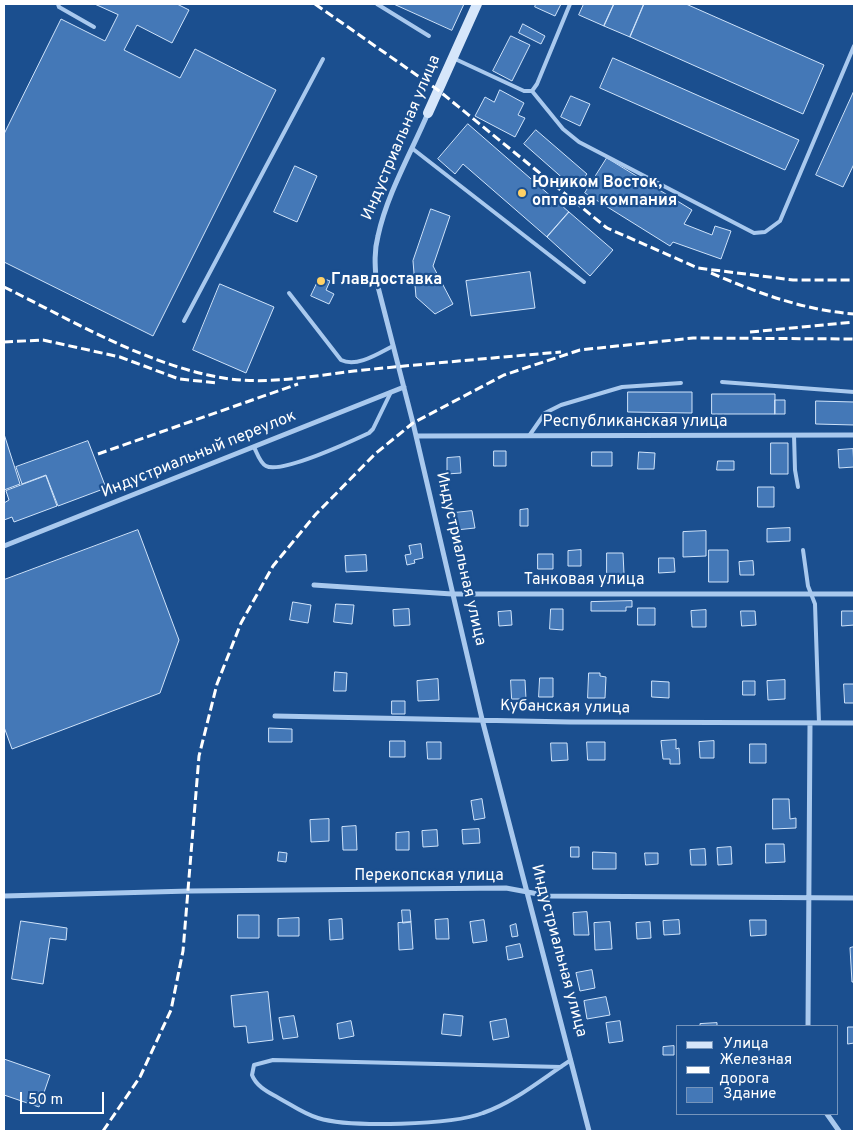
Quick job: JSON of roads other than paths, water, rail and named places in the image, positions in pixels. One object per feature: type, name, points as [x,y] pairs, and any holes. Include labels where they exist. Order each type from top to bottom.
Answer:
[{"type":"street","name":"Индустриальная улица","points":[[477,4],[388,204],[378,236],[375,257],[379,294],[416,436],[482,719],[589,1131]]},
{"type":"street","name":"Индустриальный переулок","points":[[4,546],[404,387]]},
{"type":"street","name":"Республиканская улица","points":[[416,436],[854,435]]},
{"type":"street","name":"Танковая улица","points":[[314,585],[452,594],[854,594]]},
{"type":"street","name":"Кубанская улица","points":[[275,716],[570,722],[854,723]]},
{"type":"street","points":[[808,1025],[810,723]]},
{"type":"street","name":"Перекопская улица","points":[[4,896],[200,891],[506,888],[549,896],[854,898]]},
{"type":"street","points":[[828,1115],[839,1131]]},
{"type":"lane","points":[[58,4],[59,7],[94,27]]},
{"type":"lane","points":[[377,4],[429,36]]},
{"type":"lane","points":[[452,58],[524,92],[532,91],[537,84],[570,4]]},
{"type":"lane","points":[[532,91],[563,130],[579,142],[754,232],[765,232],[780,221],[854,46]]},
{"type":"lane","points":[[184,322],[323,59]]},
{"type":"lane","points":[[413,149],[584,282]]},
{"type":"lane","points":[[289,293],[342,360],[346,362],[365,359],[393,346]]},
{"type":"lane","points":[[722,382],[854,392]]},
{"type":"lane","points":[[529,436],[545,413],[561,405],[622,387],[681,383]]},
{"type":"lane","points":[[254,447],[263,465],[269,468],[275,469],[301,461],[373,430],[391,392]]},
{"type":"lane","points":[[794,435],[795,470],[798,487]]},
{"type":"lane","points":[[803,550],[808,586],[812,594],[817,627],[820,723]]},
{"type":"lane","points":[[561,1067],[273,1060],[254,1065],[252,1075],[264,1090],[316,1118],[368,1123],[418,1122],[462,1118],[484,1113],[516,1097],[561,1067],[571,1060]]},
{"type":"railway","points":[[315,4],[438,90],[607,228],[698,268],[793,280],[854,280]]},
{"type":"railway","points":[[711,273],[781,300],[817,309],[854,314]]},
{"type":"railway","points":[[4,287],[129,349],[181,368],[227,379],[281,380],[380,368],[561,352]]},
{"type":"railway","points":[[750,332],[854,322]]},
{"type":"railway","points":[[103,1131],[140,1077],[171,1010],[183,951],[199,756],[217,684],[241,623],[273,566],[316,514],[375,454],[413,423],[504,375],[580,350],[693,338],[854,339]]},
{"type":"railway","points":[[4,342],[43,340],[120,357],[179,379],[218,383]]},
{"type":"railway","points":[[98,454],[298,384]]},
{"type":"place","name":"Юником Восток, оптовая компания","points":[[522,193]]},
{"type":"place","name":"Главдоставка","points":[[321,281]]}]
